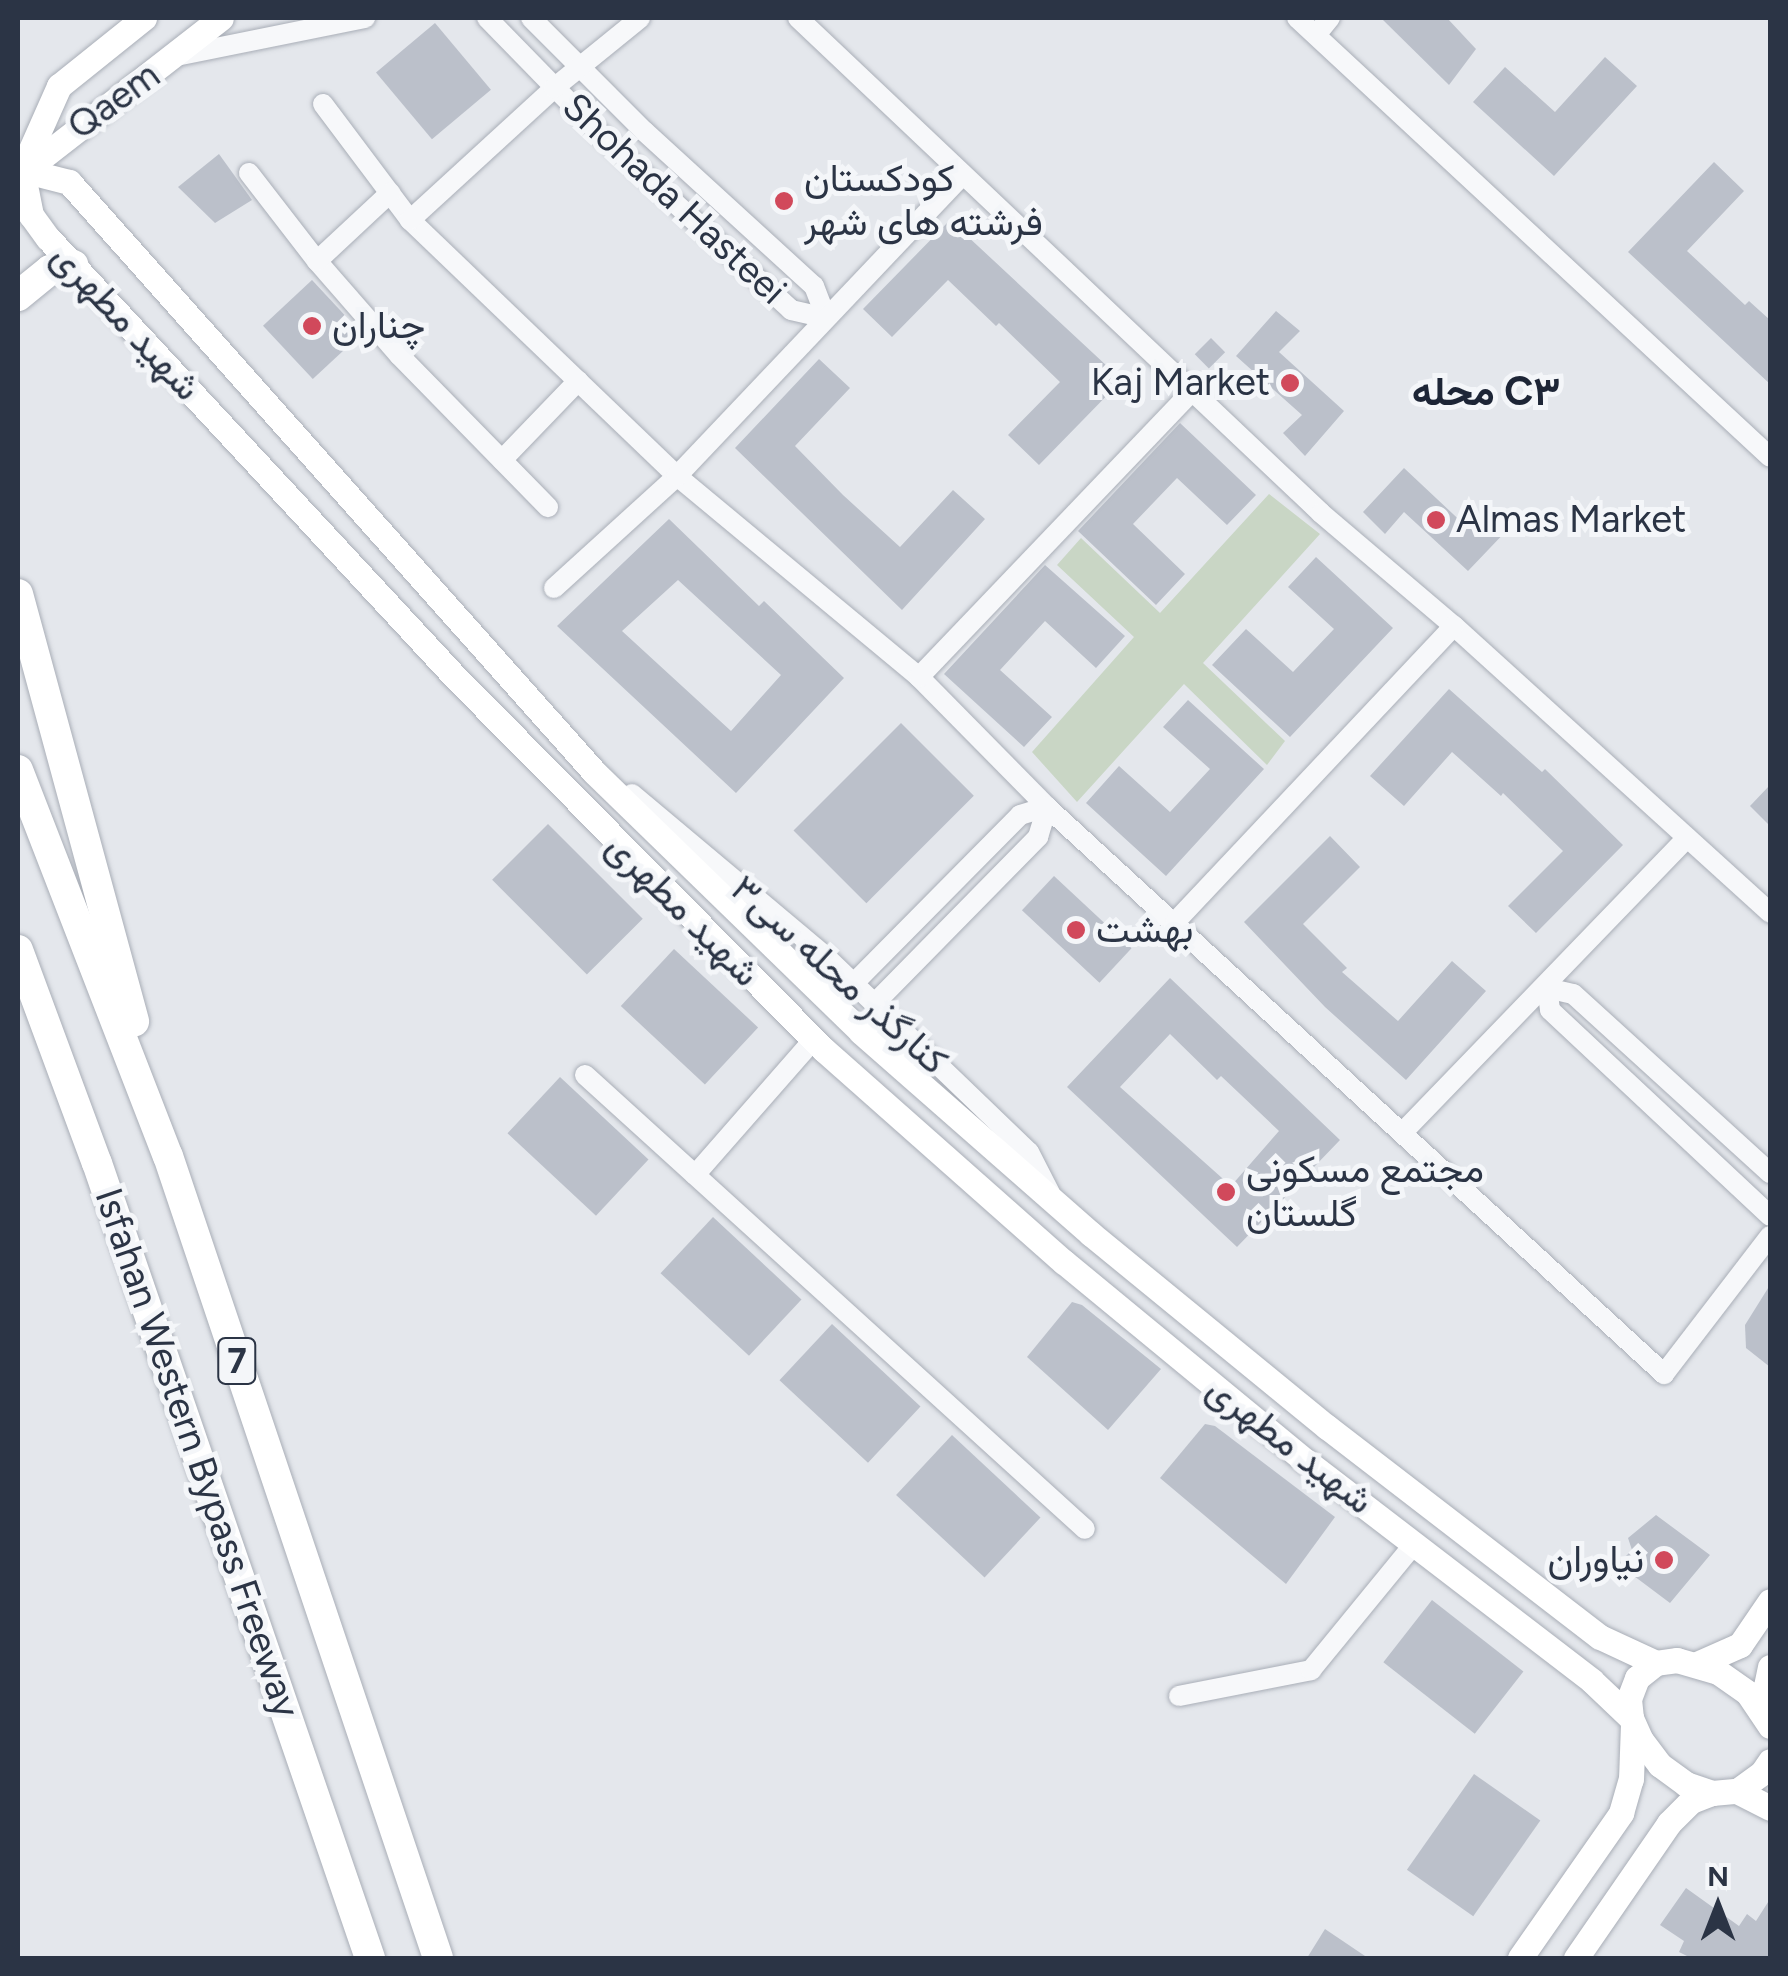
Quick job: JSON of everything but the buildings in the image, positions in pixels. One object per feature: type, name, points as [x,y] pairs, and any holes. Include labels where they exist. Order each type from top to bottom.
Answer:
[{"type":"highway","points":[[18,296],[50,270],[73,265]]},
{"type":"highway","points":[[18,594],[168,1156]]},
{"type":"highway","name":"Isfahan Western Bypass Freeway","points":[[18,770],[168,1156],[438,1958]]},
{"type":"highway","name":"Isfahan Western Bypass Freeway","points":[[18,950],[104,1182],[370,1958]]},
{"type":"main road","name":"Qaem","points":[[19,181],[59,86],[144,18]]},
{"type":"main road","name":"Qaem","points":[[19,181],[84,122],[176,56],[221,18]]},
{"type":"main road","points":[[59,86],[58,105],[64,118],[84,122]]},
{"type":"main road","name":"شهید مطهری","points":[[1656,1663],[1600,1637],[1328,1427],[1056,1204],[861,1032],[595,773],[69,182],[19,181],[32,216],[73,265],[456,678],[814,1040],[1064,1262],[1308,1462],[1548,1646],[1632,1721],[1660,1765],[1686,1784],[1724,1792]]},
{"type":"main road","points":[[1697,1664],[1740,1645],[1770,1601]]},
{"type":"main road","points":[[1548,1646],[1572,1636],[1576,1618]]},
{"type":"main road","points":[[1520,1958],[1621,1813],[1632,1779],[1629,1698],[1636,1678],[1656,1663],[1677,1660],[1697,1664],[1748,1693],[1766,1718]]},
{"type":"main road","points":[[1766,1718],[1770,1666]]},
{"type":"main road","points":[[1576,1958],[1669,1823],[1691,1801],[1750,1784],[1770,1761]]},
{"type":"main road","points":[[1724,1792],[1770,1808]]},
{"type":"street","points":[[176,56],[366,18]]},
{"type":"street","name":"Shohada Hasteei","points":[[486,18],[554,88],[791,310],[826,318]]},
{"type":"street","name":"Shohada Hasteei","points":[[531,18],[578,68],[814,286],[826,318]]},
{"type":"street","points":[[410,220],[554,88],[640,18]]},
{"type":"street","points":[[798,18],[1320,513],[1454,626],[1770,914]]},
{"type":"street","points":[[1297,18],[1770,457]]},
{"type":"street","points":[[1316,35],[1330,18]]},
{"type":"street","points":[[323,104],[410,220],[676,476],[919,677],[1047,807],[1176,921],[1664,1374],[1770,1236]]},
{"type":"street","points":[[249,173],[317,261],[399,355],[548,507]]},
{"type":"street","points":[[554,588],[676,476],[963,175]]},
{"type":"street","points":[[317,261],[390,193]]},
{"type":"street","points":[[502,460],[578,381]]},
{"type":"street","points":[[919,677],[1192,391]]},
{"type":"street","points":[[1176,921],[1454,626]]},
{"type":"street","name":"کنارگذر محله سی۳","points":[[595,773],[631,793],[854,983],[1028,1152],[1056,1204]]},
{"type":"street","points":[[854,983],[1020,815],[1047,807]]},
{"type":"street","points":[[875,1003],[1038,837],[1047,807]]},
{"type":"street","points":[[1403,1132],[1688,838]]},
{"type":"street","points":[[884,951],[882,967],[888,975],[902,975]]},
{"type":"street","points":[[1546,988],[1573,994],[1770,1172]]},
{"type":"street","points":[[1546,988],[1550,1010],[1770,1216]]},
{"type":"street","points":[[695,1175],[814,1040]]},
{"type":"street","points":[[585,1075],[1084,1529]]},
{"type":"street","points":[[1179,1696],[1311,1670],[1414,1543]]},
{"type":"green space","points":[[1269,494],[1320,534],[1203,663],[1285,741],[1267,765],[1184,684],[1077,802],[1032,752],[1134,637],[1057,565],[1081,538],[1160,613]]},
{"type":"place","name":"کودکستان فرشته های شهر","points":[[784,201]]},
{"type":"place","name":"چناران","points":[[312,326]]},
{"type":"place","name":"Kaj Market","points":[[1290,383]]},
{"type":"place","name":"Almas Market","points":[[1436,520]]},
{"type":"place","name":"بهشت","points":[[1076,930]]},
{"type":"place","name":"مجتمع مسکونی گلستان","points":[[1226,1192]]},
{"type":"place","name":"نیاوران","points":[[1664,1560]]},
{"type":"district","name":"محله C۳","points":[[1486,391]]}]
